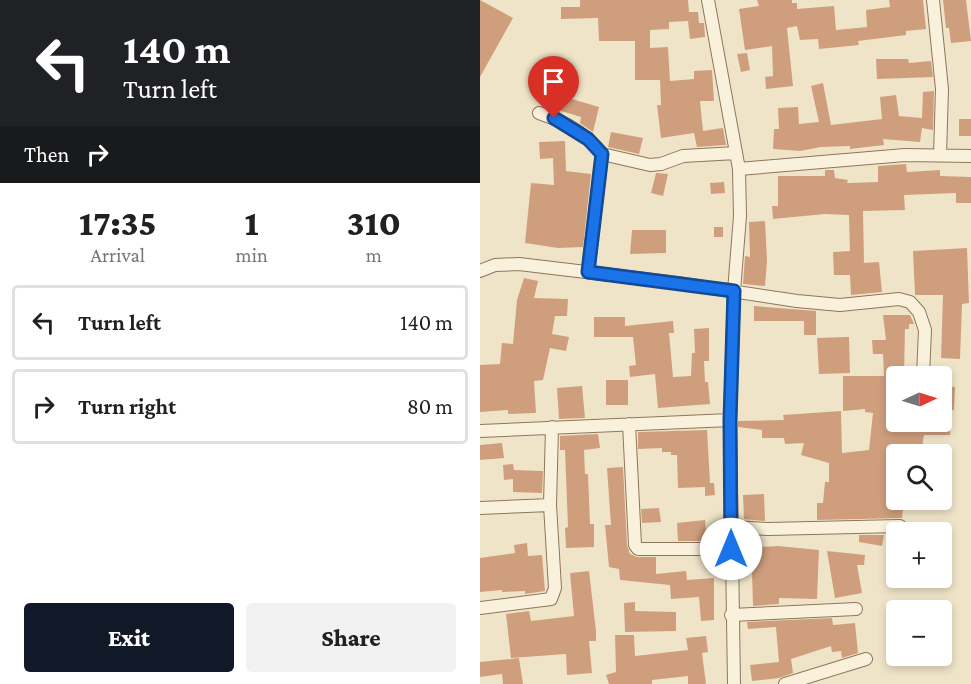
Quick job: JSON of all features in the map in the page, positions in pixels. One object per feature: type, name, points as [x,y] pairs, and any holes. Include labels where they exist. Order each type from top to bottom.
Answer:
[{"type":"street","points":[[708,0],[739,169],[741,216],[734,291],[730,420],[731,615],[734,684]]},
{"type":"street","points":[[933,0],[942,89],[940,154]]},
{"type":"street","points":[[539,113],[563,122],[588,139],[602,154],[650,165],[662,164],[683,156],[736,153]]},
{"type":"street","points":[[588,272],[602,154]]},
{"type":"street","points":[[739,169],[940,154],[971,156]]},
{"type":"street","points":[[480,271],[495,265],[519,264],[797,301],[840,304],[899,299],[910,303],[919,312],[925,330],[923,366]]},
{"type":"street","points":[[480,431],[730,420]]},
{"type":"street","points":[[629,424],[635,545],[638,549],[731,549]]},
{"type":"street","points":[[480,608],[551,599],[555,588],[550,505],[552,427]]},
{"type":"street","points":[[480,508],[550,505]]},
{"type":"street","points":[[730,527],[768,529],[886,526]]},
{"type":"street","points":[[731,615],[856,609]]},
{"type":"street","points":[[785,684],[866,659]]},
{"type":"building","points":[[480,0],[513,18],[480,77]]},
{"type":"building","points":[[580,0],[688,0],[689,12],[698,12],[699,23],[704,23],[705,37],[690,39],[688,21],[669,22],[669,29],[650,30],[650,48],[668,47],[670,81],[694,79],[694,71],[712,70],[714,101],[700,101],[703,131],[723,128],[726,145],[697,147],[694,133],[661,138],[657,105],[661,105],[660,80],[635,80],[635,41],[599,41],[598,18],[561,19],[561,7],[580,7]]},
{"type":"building","points":[[757,0],[792,0],[792,3],[797,3],[797,9],[834,6],[836,30],[867,27],[866,10],[890,7],[889,0],[923,0],[926,29],[906,31],[906,35],[858,41],[859,45],[819,49],[818,39],[800,40],[797,26],[787,28],[793,86],[766,89],[765,77],[773,76],[772,46],[745,50],[739,9],[759,6]]},
{"type":"building","points":[[943,0],[966,0],[971,41],[951,43],[949,28],[946,28]]},
{"type":"building","points":[[747,53],[750,70],[741,72],[737,54]]},
{"type":"building","points":[[876,59],[908,59],[909,63],[931,61],[933,77],[877,79]]},
{"type":"building","points":[[823,83],[831,125],[882,119],[880,97],[896,95],[899,116],[922,118],[923,92],[934,91],[933,130],[922,128],[920,142],[883,139],[884,145],[850,149],[850,146],[821,147],[800,151],[773,149],[774,129],[779,129],[778,108],[798,107],[799,124],[819,122],[811,86]]},
{"type":"building","points":[[548,92],[599,107],[593,132],[580,123],[581,117],[545,106]]},
{"type":"building","points":[[959,119],[971,119],[971,136],[959,136]]},
{"type":"building","points":[[611,132],[643,138],[639,154],[608,147]]},
{"type":"building","points":[[565,141],[566,171],[591,174],[583,247],[558,248],[525,243],[531,183],[554,185],[553,158],[540,159],[539,142]]},
{"type":"building","points":[[906,164],[907,172],[940,170],[940,176],[971,177],[971,203],[956,203],[956,193],[904,195],[905,210],[863,211],[864,263],[879,262],[882,292],[851,295],[850,275],[834,275],[833,252],[850,251],[849,215],[825,214],[773,219],[772,206],[778,206],[778,176],[825,176],[825,170],[834,170],[835,178],[848,180],[847,183],[878,182],[878,166]]},
{"type":"building","points":[[656,173],[668,174],[663,196],[651,193]]},
{"type":"building","points":[[724,182],[725,193],[711,194],[710,183]]},
{"type":"building","points":[[765,221],[767,261],[765,286],[743,284],[745,256],[750,257],[749,222]]},
{"type":"building","points":[[714,227],[723,227],[723,237],[714,237]]},
{"type":"building","points":[[632,230],[666,230],[666,253],[630,254]]},
{"type":"building","points":[[967,248],[969,303],[962,304],[960,359],[941,358],[943,295],[915,295],[913,251]]},
{"type":"building","points":[[524,278],[538,281],[534,298],[568,299],[567,316],[555,316],[552,334],[569,337],[566,351],[550,348],[543,380],[534,381],[536,413],[508,414],[508,410],[480,412],[480,365],[500,364],[502,343],[513,344],[517,300]]},
{"type":"building","points":[[754,306],[816,311],[816,335],[804,335],[804,321],[754,321]]},
{"type":"building","points":[[883,315],[910,315],[914,324],[909,324],[909,329],[905,329],[904,366],[886,366],[886,432],[950,432],[950,435],[924,435],[923,444],[886,444],[886,510],[903,510],[902,518],[817,520],[817,503],[823,503],[825,482],[829,482],[829,463],[801,455],[804,443],[785,444],[784,438],[762,438],[762,430],[738,427],[738,421],[784,420],[783,415],[841,411],[842,453],[869,450],[873,413],[865,412],[865,409],[843,411],[843,376],[884,376],[883,354],[873,354],[872,340],[886,340]]},
{"type":"building","points":[[594,317],[625,317],[625,326],[673,321],[674,333],[669,333],[673,377],[691,376],[692,353],[695,353],[694,329],[709,328],[709,361],[704,361],[705,382],[708,382],[710,404],[658,408],[655,374],[630,377],[629,366],[636,365],[633,337],[594,337]]},
{"type":"building","points":[[849,337],[850,373],[819,374],[817,338]]},
{"type":"building","points":[[606,380],[628,380],[628,405],[606,405]]},
{"type":"building","points":[[582,386],[585,418],[559,419],[557,388]]},
{"type":"building","points":[[952,387],[955,387],[954,410],[952,410]]},
{"type":"building","points":[[707,430],[710,483],[714,483],[715,495],[705,496],[705,487],[678,488],[677,455],[662,452],[662,448],[638,449],[638,432]]},
{"type":"building","points":[[598,434],[600,448],[584,450],[585,474],[588,474],[590,524],[594,524],[594,547],[566,548],[565,528],[568,527],[565,450],[560,450],[560,436]]},
{"type":"building","points":[[502,443],[504,458],[480,460],[480,445]]},
{"type":"building","points":[[513,464],[514,470],[543,471],[542,493],[513,492],[513,479],[504,480],[503,465]]},
{"type":"building","points":[[623,467],[627,545],[630,554],[637,557],[656,557],[656,574],[686,571],[687,580],[714,578],[714,620],[701,621],[699,597],[671,599],[670,585],[620,580],[619,569],[609,567],[605,525],[611,525],[607,468]]},
{"type":"building","points":[[764,494],[765,521],[744,519],[743,495]]},
{"type":"building","points":[[659,508],[661,522],[642,523],[641,509]]},
{"type":"building","points":[[705,520],[707,541],[678,541],[677,523]]},
{"type":"building","points":[[859,535],[884,535],[882,546],[859,542]]},
{"type":"building","points":[[527,543],[528,556],[542,555],[545,591],[525,594],[525,591],[480,592],[480,558],[515,553],[514,545]]},
{"type":"building","points":[[778,546],[819,550],[817,599],[779,598],[779,604],[753,606],[752,572],[747,572],[746,548]]},
{"type":"building","points":[[827,551],[865,555],[864,565],[857,565],[862,593],[835,598]]},
{"type":"building","points":[[589,571],[596,631],[596,641],[589,641],[592,673],[567,675],[566,654],[511,658],[506,614],[529,611],[531,621],[574,616],[570,573]]},
{"type":"building","points":[[635,602],[635,611],[676,612],[676,631],[625,632],[624,603]]},
{"type":"building","points":[[832,618],[833,625],[855,623],[858,653],[842,658],[841,651],[832,652],[831,646],[791,659],[793,673],[779,678],[752,681],[750,665],[779,662],[776,627],[748,629],[747,622]]},
{"type":"building","points":[[615,635],[634,635],[635,656],[688,650],[686,638],[706,636],[708,652],[702,653],[706,684],[688,684],[688,676],[652,680],[652,684],[609,684],[606,675],[616,672]]},
{"type":"building","points":[[519,658],[523,684],[503,684],[502,674],[480,677],[480,662]]},
{"type":"route","points":[[554,118],[596,145],[602,154],[588,272],[734,291],[730,420],[731,549]]}]
